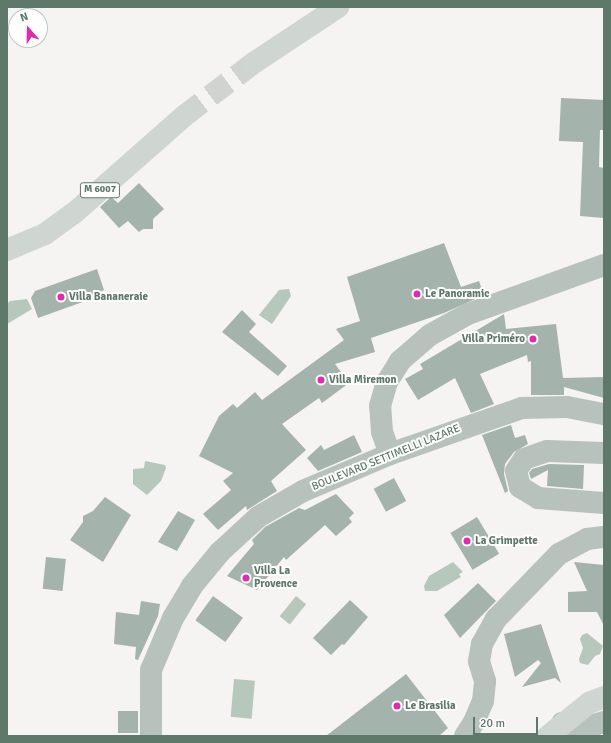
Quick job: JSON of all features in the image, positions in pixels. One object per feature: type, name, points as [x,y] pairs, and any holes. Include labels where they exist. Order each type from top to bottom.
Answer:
[{"type":"main road","points":[[255,62],[338,7]]},
{"type":"main road","name":"M 6007","points":[[7,250],[45,234],[73,214],[184,116]]},
{"type":"main road","points":[[555,730],[590,703],[604,697]]},
{"type":"street","points":[[390,454],[382,432],[380,406],[387,382],[400,361],[430,335],[468,314],[604,264]]},
{"type":"street","name":"BOULEVARD SETTIMELLI LAZARE","points":[[151,736],[152,670],[174,618],[192,586],[211,564],[258,517],[303,491],[390,454],[522,408],[567,407],[604,414]]},
{"type":"street","points":[[604,453],[547,451],[524,459],[516,471],[520,487],[538,498],[604,503]]},
{"type":"street","points":[[465,736],[474,722],[483,701],[485,681],[479,660],[482,644],[496,619],[559,554],[587,539],[604,537]]},
{"type":"street","points":[[555,730],[573,732],[604,722]]},
{"type":"shaded area","points":[[289,289],[291,296],[272,324],[259,315],[279,290]]},
{"type":"shaded area","points":[[27,299],[32,309],[7,324],[7,304],[10,301]]},
{"type":"shaded area","points":[[145,461],[165,465],[166,468],[161,481],[147,495],[133,484],[133,469],[144,468]]},
{"type":"shaded area","points":[[453,562],[463,572],[459,574],[461,577],[437,591],[425,591],[424,586],[429,576]]},
{"type":"shaded area","points":[[296,596],[306,604],[290,624],[280,616]]},
{"type":"shaded area","points":[[587,633],[603,646],[600,654],[595,656],[588,665],[580,663],[579,659],[583,648],[580,639],[582,635]]},
{"type":"shaded area","points":[[234,679],[255,681],[252,719],[231,717]]},
{"type":"building","points":[[561,98],[604,100],[604,130],[600,130],[599,167],[604,168],[604,218],[580,216],[583,142],[559,141]]},
{"type":"building","points":[[139,183],[164,209],[153,219],[153,229],[143,229],[139,232],[128,221],[119,228],[100,207],[111,197],[118,203]]},
{"type":"building","points":[[444,243],[461,287],[479,281],[484,295],[444,313],[371,338],[375,352],[335,364],[349,383],[322,403],[319,398],[282,424],[306,450],[271,481],[277,491],[247,510],[246,506],[218,530],[203,514],[231,490],[223,481],[233,473],[199,456],[219,416],[233,404],[237,408],[255,392],[262,400],[344,340],[336,329],[360,321],[347,277]]},
{"type":"building","name":"Villa Bananeraie","points":[[97,269],[104,290],[90,296],[91,299],[38,318],[31,298],[35,291]]},
{"type":"building","points":[[242,310],[256,324],[249,332],[287,366],[278,376],[222,332]]},
{"type":"building","points":[[504,314],[506,329],[556,324],[563,378],[604,377],[604,398],[564,387],[564,395],[531,395],[531,361],[528,362],[527,355],[480,374],[494,404],[471,413],[455,378],[418,400],[405,379],[423,369],[420,364]]},
{"type":"building","points":[[511,425],[515,438],[525,435],[528,444],[514,452],[505,464],[504,474],[508,491],[505,493],[482,435]]},
{"type":"building","points":[[354,435],[362,452],[318,471],[307,458],[321,445],[324,450]]},
{"type":"building","points":[[549,464],[584,465],[583,489],[547,486],[548,470],[531,479],[529,473],[532,469]]},
{"type":"building","points":[[394,478],[406,501],[386,512],[374,489]]},
{"type":"building","points":[[336,494],[354,513],[349,518],[352,522],[336,536],[325,525],[286,560],[284,557],[257,590],[227,576],[254,544],[252,540],[265,527],[299,508],[305,510]]},
{"type":"building","points":[[105,497],[131,515],[103,562],[70,540],[83,522],[83,516],[93,511]]},
{"type":"building","points":[[178,511],[195,520],[177,551],[158,542]]},
{"type":"building","name":"La Grimpette","points":[[477,517],[499,554],[473,570],[450,533]]},
{"type":"building","points":[[46,557],[66,559],[63,591],[43,589]]},
{"type":"building","points":[[574,562],[604,565],[604,626],[597,612],[568,612],[568,592],[587,591]]},
{"type":"building","points":[[478,583],[496,601],[460,638],[444,615]]},
{"type":"building","points":[[213,596],[243,618],[225,642],[195,620]]},
{"type":"building","points":[[350,600],[368,617],[344,645],[342,644],[331,655],[313,638]]},
{"type":"building","points":[[141,601],[160,604],[158,616],[138,660],[135,659],[136,647],[114,644],[116,612],[139,615]]},
{"type":"building","points":[[541,624],[561,683],[555,678],[522,687],[541,663],[538,660],[515,677],[504,634]]},
{"type":"building","name":"Le Brasilia","points":[[406,674],[448,728],[439,736],[326,736]]},
{"type":"building","points":[[118,711],[138,711],[138,733],[118,733]]},
{"type":"tunnel","points":[[184,116],[255,62]]},
{"type":"place","name":"Le Panoramic","points":[[417,294]]},
{"type":"place","name":"Villa Bananeraie","points":[[61,297]]},
{"type":"place","name":"Villa Priméro","points":[[533,339]]},
{"type":"place","name":"Villa Miremon","points":[[321,380]]},
{"type":"place","name":"La Grimpette","points":[[467,541]]},
{"type":"place","name":"Villa La Provence","points":[[246,578]]},
{"type":"place","name":"Le Brasilia","points":[[397,706]]}]
